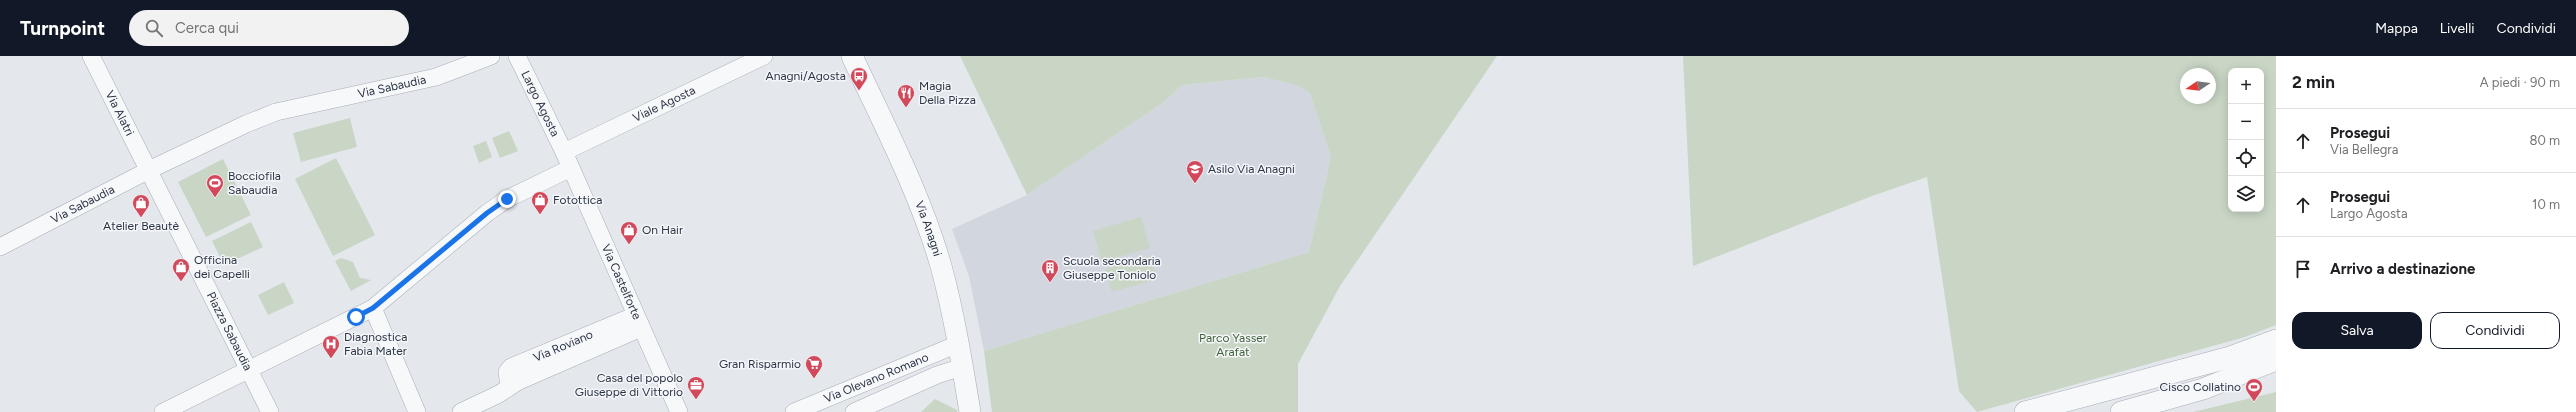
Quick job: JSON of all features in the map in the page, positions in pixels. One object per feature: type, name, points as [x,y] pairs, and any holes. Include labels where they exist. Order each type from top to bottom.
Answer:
[{"type":"street","name":"Via Alatri","points":[[91,56],[149,170]]},
{"type":"street","name":"Via Sabaudia","points":[[0,247],[149,170],[246,124],[276,112],[436,77],[491,56]]},
{"type":"street","name":"Largo Agosta","points":[[517,56],[564,152]]},
{"type":"street","name":"Viale Agosta","points":[[564,152],[764,56]]},
{"type":"street","name":"Via Anagni","points":[[852,56],[908,176],[941,265],[958,344],[970,412]]},
{"type":"street","name":"Via Castelforte","points":[[564,152],[679,412]]},
{"type":"street","name":"Piazza Sabaudia","points":[[149,170],[249,370],[373,308],[487,213],[507,199],[571,168]]},
{"type":"street","points":[[373,308],[417,412]]},
{"type":"street","name":"Via Roviano","points":[[461,412],[499,394],[517,382],[638,321]]},
{"type":"street","points":[[2024,412],[2227,358],[2276,340]]},
{"type":"street","name":"Via Olevano Romano","points":[[794,412],[958,344]]},
{"type":"street","points":[[2121,412],[2204,389],[2276,360]]},
{"type":"street","name":"Via Olevano Romano","points":[[854,412],[937,375],[962,367]]},
{"type":"street","points":[[163,412],[249,370],[270,412]]},
{"type":"shaded area","points":[[1263,77],[1296,85],[1310,93],[1331,157],[1309,252],[984,351],[969,276],[952,229],[1027,195],[1165,101],[1182,85]]},
{"type":"green space","name":"Parco Yasser Arafat","points":[[960,56],[1497,56],[1340,286],[1298,364],[1298,412],[992,412],[984,351],[1309,252],[1331,157],[1310,93],[1296,85],[1263,77],[1182,85],[1165,101],[1027,195]]},
{"type":"green space","points":[[1683,56],[2276,56],[2276,325],[2245,337],[1977,412],[1959,391],[1927,177],[1872,196],[1693,266]]},
{"type":"green space","points":[[350,118],[357,147],[301,162],[293,133]]},
{"type":"green space","points":[[509,131],[518,151],[500,158],[492,138]]},
{"type":"green space","points":[[486,141],[492,157],[479,163],[473,146]]},
{"type":"green space","points":[[336,158],[375,235],[333,256],[295,179]]},
{"type":"green space","name":"Bocciofila Sabaudia","points":[[223,159],[251,215],[206,237],[178,182]]},
{"type":"green space","points":[[1141,217],[1150,248],[1102,262],[1093,231]]},
{"type":"green space","points":[[251,222],[263,247],[224,265],[212,241]]},
{"type":"green space","points":[[1151,256],[1157,279],[1112,292],[1105,269]]},
{"type":"green space","points":[[341,258],[353,262],[360,278],[371,280],[351,291],[335,261]]},
{"type":"green space","points":[[284,282],[294,303],[268,315],[258,295]]},
{"type":"green space","name":"Cisco Collatino","points":[[2276,392],[2276,412],[2193,412],[2272,393]]},
{"type":"green space","points":[[935,399],[957,410],[957,412],[921,412]]},
{"type":"place","name":"Anagni/Agosta","points":[[859,91]]},
{"type":"place","name":"Magia Della Pizza","points":[[906,108]]},
{"type":"place","name":"Asilo Via Anagni","points":[[1195,184]]},
{"type":"place","name":"Bocciofila Sabaudia","points":[[215,198]]},
{"type":"place","name":"Fotottica","points":[[540,215]]},
{"type":"place","name":"Atelier Beautè","points":[[141,218]]},
{"type":"place","name":"On Hair","points":[[629,245]]},
{"type":"place","name":"Officina dei Capelli","points":[[181,282]]},
{"type":"place","name":"Scuola secondaria Giuseppe Toniolo","points":[[1050,283]]},
{"type":"place","name":"Diagnostica Fabia Mater","points":[[331,359]]},
{"type":"place","name":"Gran Risparmio","points":[[814,379]]},
{"type":"place","name":"Casa del popolo Giuseppe di Vittorio","points":[[696,400]]},
{"type":"place","name":"Cisco Collatino","points":[[2254,402]]},
{"type":"route","points":[[356,317],[373,308],[487,213],[507,199]]}]
